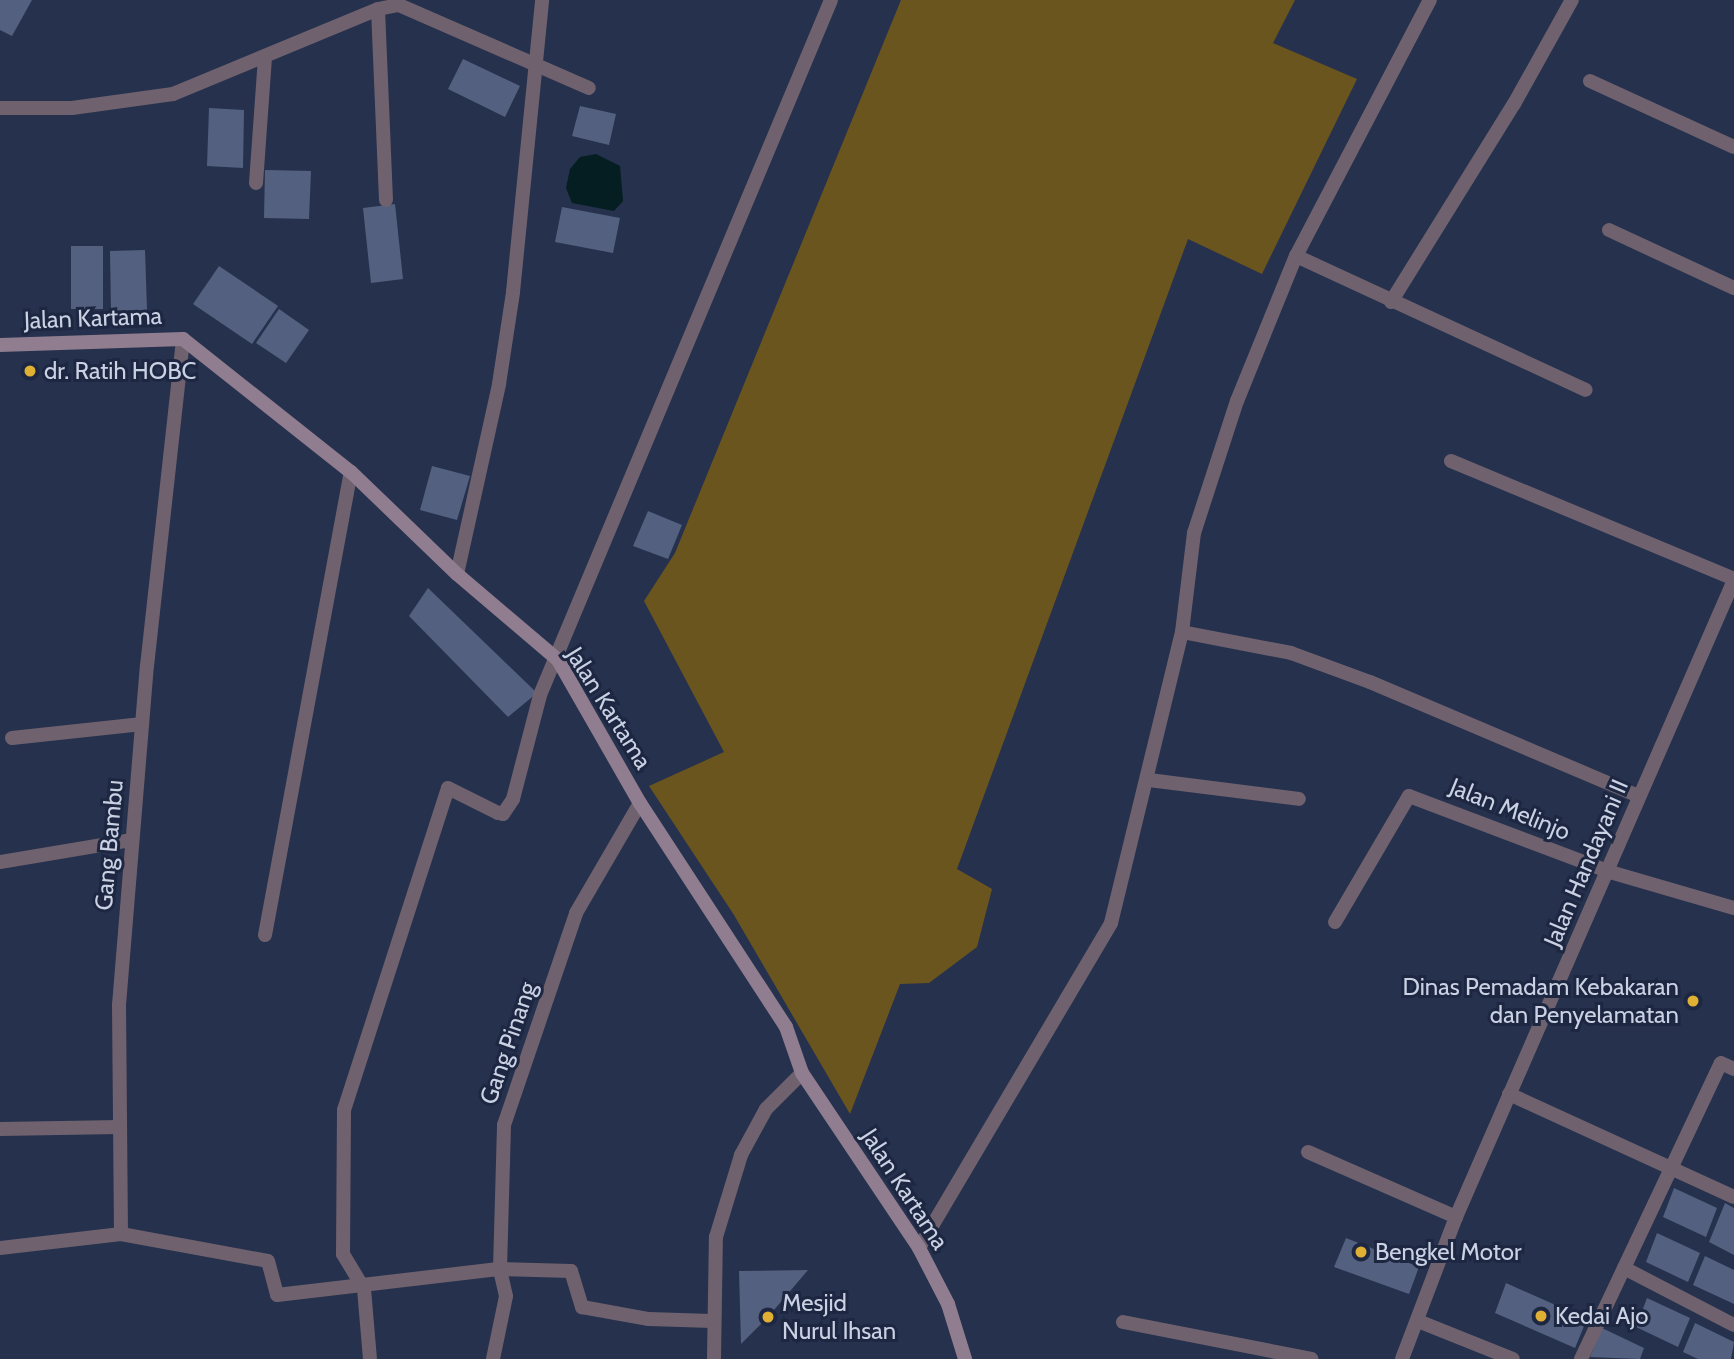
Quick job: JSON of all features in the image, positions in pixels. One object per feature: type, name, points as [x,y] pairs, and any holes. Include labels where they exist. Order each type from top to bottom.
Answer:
[{"type":"main road","name":"Jalan Kartama","points":[[0,345],[183,339],[351,472],[457,574],[558,660],[640,803],[786,1027],[802,1073],[919,1248],[948,1304],[965,1359]]},
{"type":"street","points":[[457,574],[499,384],[539,67],[542,0]]},
{"type":"street","points":[[370,1359],[364,1289],[343,1254],[344,1110],[448,788],[503,814],[513,799],[540,695],[558,660],[636,462],[831,0]]},
{"type":"street","points":[[919,1248],[1111,923],[1149,780],[1182,632],[1194,533],[1237,401],[1296,257],[1430,0]]},
{"type":"street","points":[[1391,302],[1514,104],[1572,0]]},
{"type":"street","points":[[0,108],[72,108],[173,94],[378,9],[408,7],[589,88]]},
{"type":"street","points":[[378,9],[386,200]]},
{"type":"street","points":[[256,183],[265,56]]},
{"type":"street","points":[[1590,81],[1734,147]]},
{"type":"street","points":[[1609,230],[1734,288]]},
{"type":"street","points":[[1296,257],[1586,390]]},
{"type":"street","name":"Gang Bambu","points":[[121,1234],[119,1005],[142,724],[183,339]]},
{"type":"street","points":[[1451,461],[1734,580]]},
{"type":"street","points":[[265,934],[351,472]]},
{"type":"street","name":"Jalan Handayani II","points":[[1402,1359],[1456,1217],[1610,872],[1639,796],[1734,580]]},
{"type":"street","points":[[1182,632],[1303,657],[1639,796]]},
{"type":"street","points":[[12,738],[142,724]]},
{"type":"street","points":[[1149,780],[1299,799]]},
{"type":"street","name":"Jalan Melinjo","points":[[1335,922],[1409,796],[1610,872],[1734,908]]},
{"type":"street","name":"Gang Pinang","points":[[494,1359],[506,1296],[500,1269],[504,1125],[576,913],[640,803]]},
{"type":"street","points":[[0,862],[132,840]]},
{"type":"street","points":[[1581,1359],[1721,1063],[1734,1069]]},
{"type":"street","points":[[714,1359],[712,1321],[716,1237],[741,1154],[766,1109],[802,1073]]},
{"type":"street","points":[[1509,1094],[1734,1197]]},
{"type":"street","points":[[0,1129],[120,1127]]},
{"type":"street","points":[[1308,1152],[1456,1217]]},
{"type":"street","points":[[0,1248],[121,1234],[268,1261],[277,1296],[364,1289],[500,1269],[571,1271],[582,1307],[649,1320],[712,1321]]},
{"type":"street","points":[[1624,1268],[1734,1325]]},
{"type":"street","points":[[1418,1321],[1513,1359]]},
{"type":"street","points":[[1123,1322],[1311,1359]]},
{"type":"shaded area","points":[[901,0],[1295,0],[1273,43],[1357,79],[1262,274],[1188,239],[957,869],[992,889],[977,947],[929,983],[900,984],[850,1114],[734,915],[649,786],[724,752],[644,601],[675,553]]},
{"type":"shaded area","points":[[596,154],[620,166],[623,201],[614,211],[572,203],[566,188],[570,169],[580,157]]},
{"type":"building","points":[[0,0],[32,0],[12,36],[0,30]]},
{"type":"building","points":[[463,59],[520,86],[505,117],[448,89]]},
{"type":"building","points":[[580,106],[616,114],[609,145],[572,136]]},
{"type":"building","points":[[209,108],[244,110],[243,168],[207,166]]},
{"type":"building","points":[[265,170],[311,171],[309,219],[264,218]]},
{"type":"building","points":[[395,204],[403,279],[371,283],[363,208]]},
{"type":"building","points":[[562,207],[620,218],[613,253],[555,242]]},
{"type":"building","points":[[71,246],[103,246],[103,309],[71,309]]},
{"type":"building","points":[[145,250],[147,310],[111,311],[110,251]]},
{"type":"building","points":[[219,266],[278,306],[252,344],[193,304]]},
{"type":"building","points":[[279,309],[309,330],[286,363],[256,343]]},
{"type":"building","points":[[432,466],[470,476],[457,520],[420,510]]},
{"type":"building","points":[[648,511],[682,525],[668,559],[633,546]]},
{"type":"building","points":[[428,588],[537,693],[508,717],[409,616]]},
{"type":"building","points":[[1674,1188],[1717,1208],[1706,1237],[1663,1217]]},
{"type":"building","points":[[1725,1203],[1734,1208],[1734,1255],[1709,1242]]},
{"type":"building","points":[[1657,1233],[1700,1253],[1688,1282],[1646,1262]]},
{"type":"building","name":"Bengkel Motor","points":[[1346,1238],[1419,1267],[1409,1294],[1334,1267]]},
{"type":"building","points":[[1705,1256],[1734,1270],[1734,1304],[1693,1285]]},
{"type":"building","points":[[808,1270],[768,1317],[741,1344],[739,1271]]},
{"type":"building","name":"Kedai Ajo","points":[[1506,1283],[1587,1319],[1575,1348],[1495,1313]]},
{"type":"building","points":[[1647,1298],[1690,1318],[1678,1347],[1636,1327]]},
{"type":"building","points":[[1695,1323],[1734,1342],[1731,1359],[1698,1359],[1683,1352]]},
{"type":"building","points":[[1602,1328],[1644,1348],[1640,1359],[1590,1357]]},
{"type":"place","name":"dr. Ratih HOBC","points":[[30,371]]},
{"type":"place","name":"Dinas Pemadam Kebakaran dan Penyelamatan","points":[[1693,1001]]},
{"type":"place","name":"Bengkel Motor","points":[[1361,1252]]},
{"type":"place","name":"Kedai Ajo","points":[[1541,1316]]},
{"type":"place","name":"Mesjid Nurul Ihsan","points":[[768,1317]]}]
